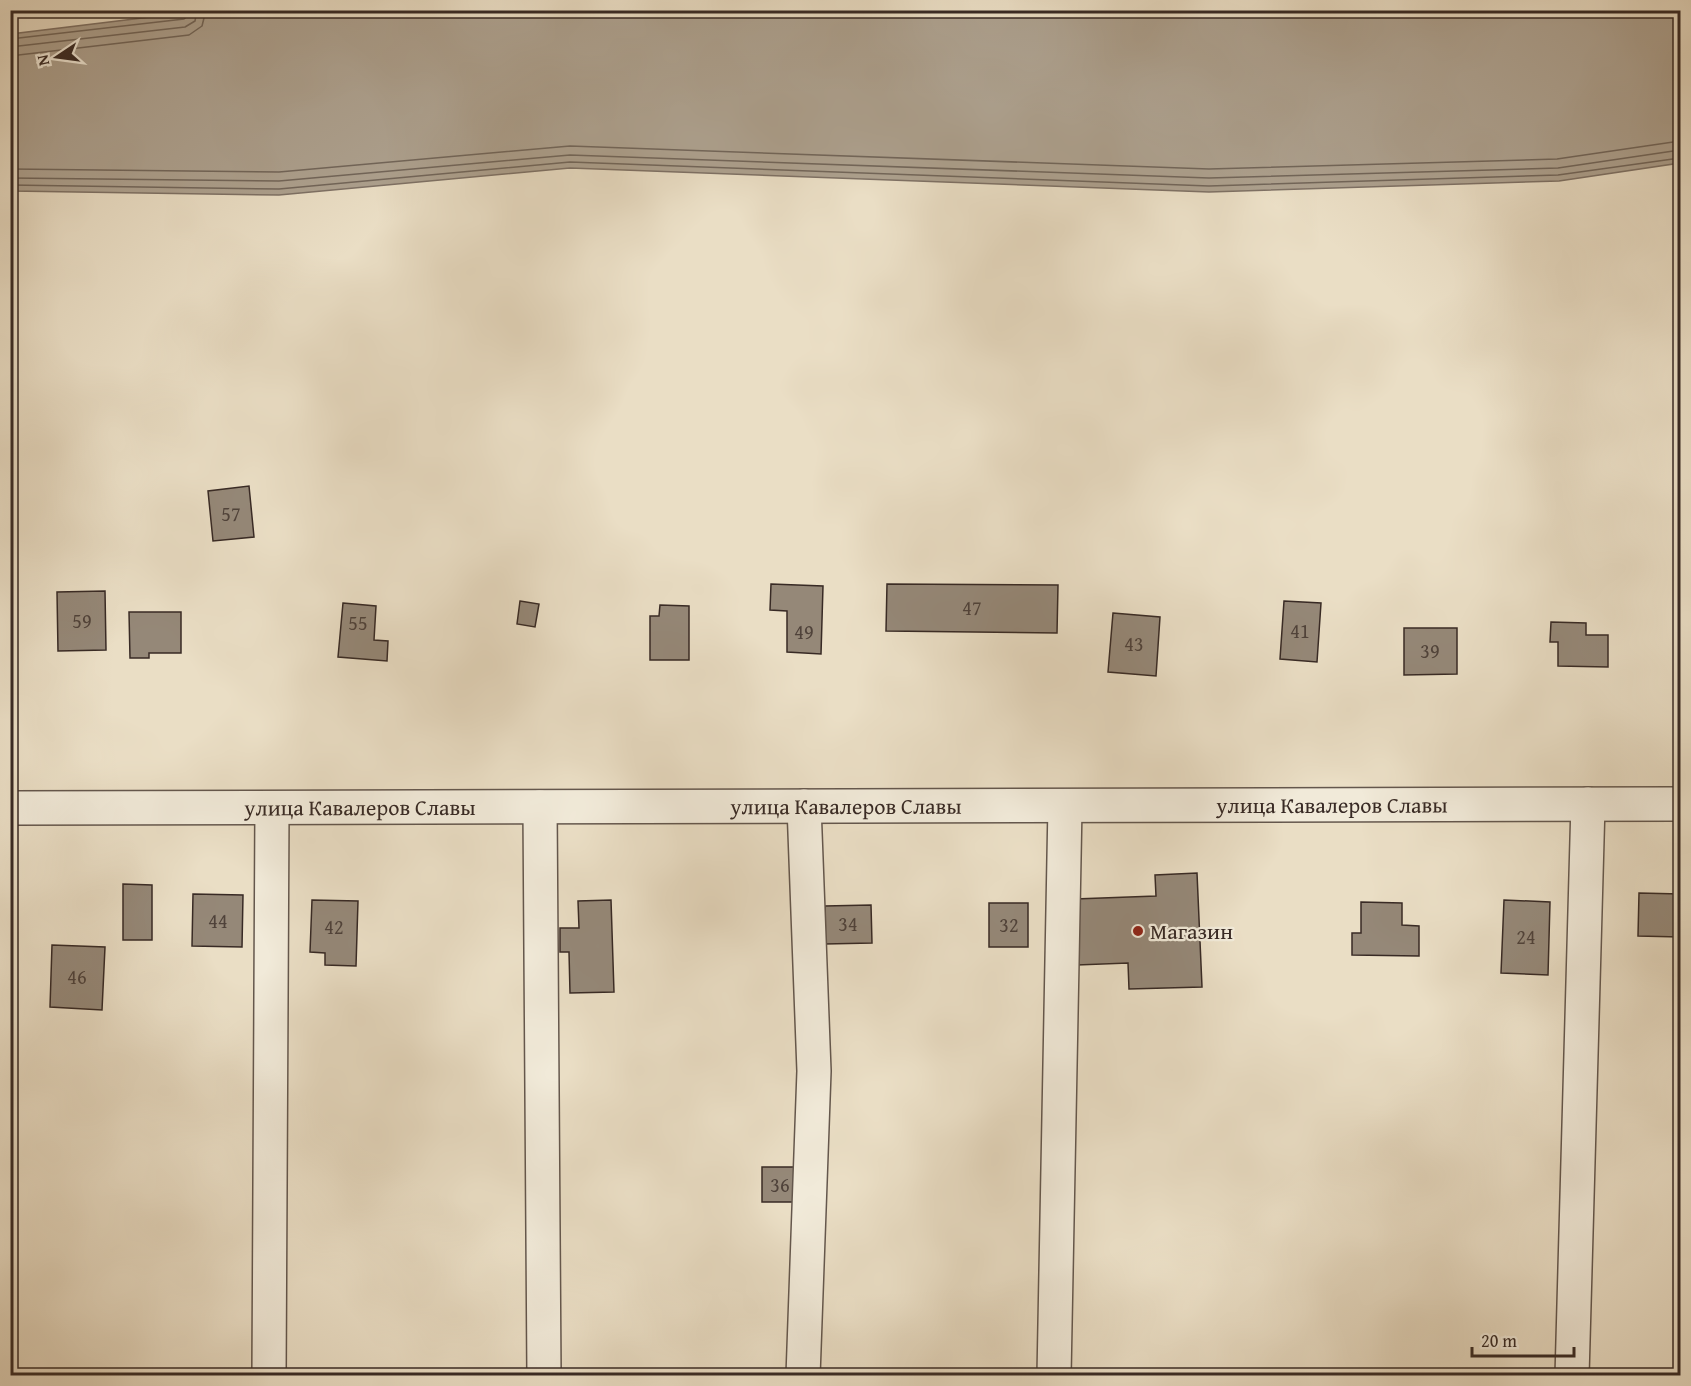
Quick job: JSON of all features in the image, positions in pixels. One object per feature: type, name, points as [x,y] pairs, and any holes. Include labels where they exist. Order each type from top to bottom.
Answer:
[{"type":"street","points":[[1572,1376],[1588,804]]},
{"type":"street","name":"улица Кавалеров Славы","points":[[11,808],[1680,804]]},
{"type":"street","points":[[803,1376],[814,1071],[804,806]]},
{"type":"street","points":[[1054,1376],[1065,806]]},
{"type":"street","points":[[540,807],[544,1376]]},
{"type":"street","points":[[269,1376],[272,808]]},
{"type":"path","points":[[10,909],[11,808]]},
{"type":"water","points":[[208,10],[1680,11],[1680,163],[1559,181],[1209,192],[570,168],[279,195],[11,191],[11,34]]},
{"type":"building","points":[[249,486],[254,537],[213,541],[208,491]]},
{"type":"building","points":[[771,584],[823,586],[821,654],[787,652],[787,611],[770,610]]},
{"type":"building","points":[[887,584],[1058,585],[1057,633],[886,631]]},
{"type":"building","points":[[105,591],[106,650],[58,651],[57,592]]},
{"type":"building","points":[[520,601],[539,604],[535,627],[517,624]]},
{"type":"building","points":[[1284,601],[1321,603],[1317,662],[1280,659]]},
{"type":"building","points":[[343,603],[376,606],[374,640],[388,641],[387,661],[338,657]]},
{"type":"building","points":[[660,605],[689,606],[689,660],[650,660],[650,616],[659,616]]},
{"type":"building","points":[[129,612],[181,612],[181,653],[149,653],[149,658],[130,658]]},
{"type":"building","points":[[1113,613],[1160,617],[1156,676],[1108,672]]},
{"type":"building","points":[[1551,622],[1586,623],[1586,635],[1608,635],[1608,667],[1558,666],[1558,642],[1550,642]]},
{"type":"building","points":[[1404,628],[1457,628],[1457,674],[1404,675]]},
{"type":"building","name":"Магазин","points":[[1197,873],[1202,987],[1129,989],[1128,963],[1077,965],[1075,899],[1156,896],[1155,875]]},
{"type":"building","points":[[123,884],[152,885],[152,940],[123,940]]},
{"type":"building","points":[[1639,893],[1680,894],[1680,937],[1638,936]]},
{"type":"building","points":[[193,894],[243,895],[242,947],[192,946]]},
{"type":"building","points":[[312,900],[358,901],[356,966],[325,965],[325,953],[310,952]]},
{"type":"building","points":[[611,900],[614,992],[570,993],[569,952],[560,952],[560,928],[579,928],[578,901]]},
{"type":"building","points":[[1504,900],[1550,902],[1548,975],[1501,973]]},
{"type":"building","points":[[1361,902],[1402,903],[1402,925],[1419,926],[1419,956],[1352,955],[1352,933],[1361,933]]},
{"type":"building","points":[[989,903],[1028,903],[1028,947],[989,947]]},
{"type":"building","points":[[871,905],[872,943],[825,944],[825,906]]},
{"type":"building","points":[[52,945],[105,947],[102,1010],[50,1007]]},
{"type":"building","points":[[762,1167],[798,1167],[798,1202],[762,1202]]},
{"type":"place","name":"Магазин","points":[[1138,931]]}]
